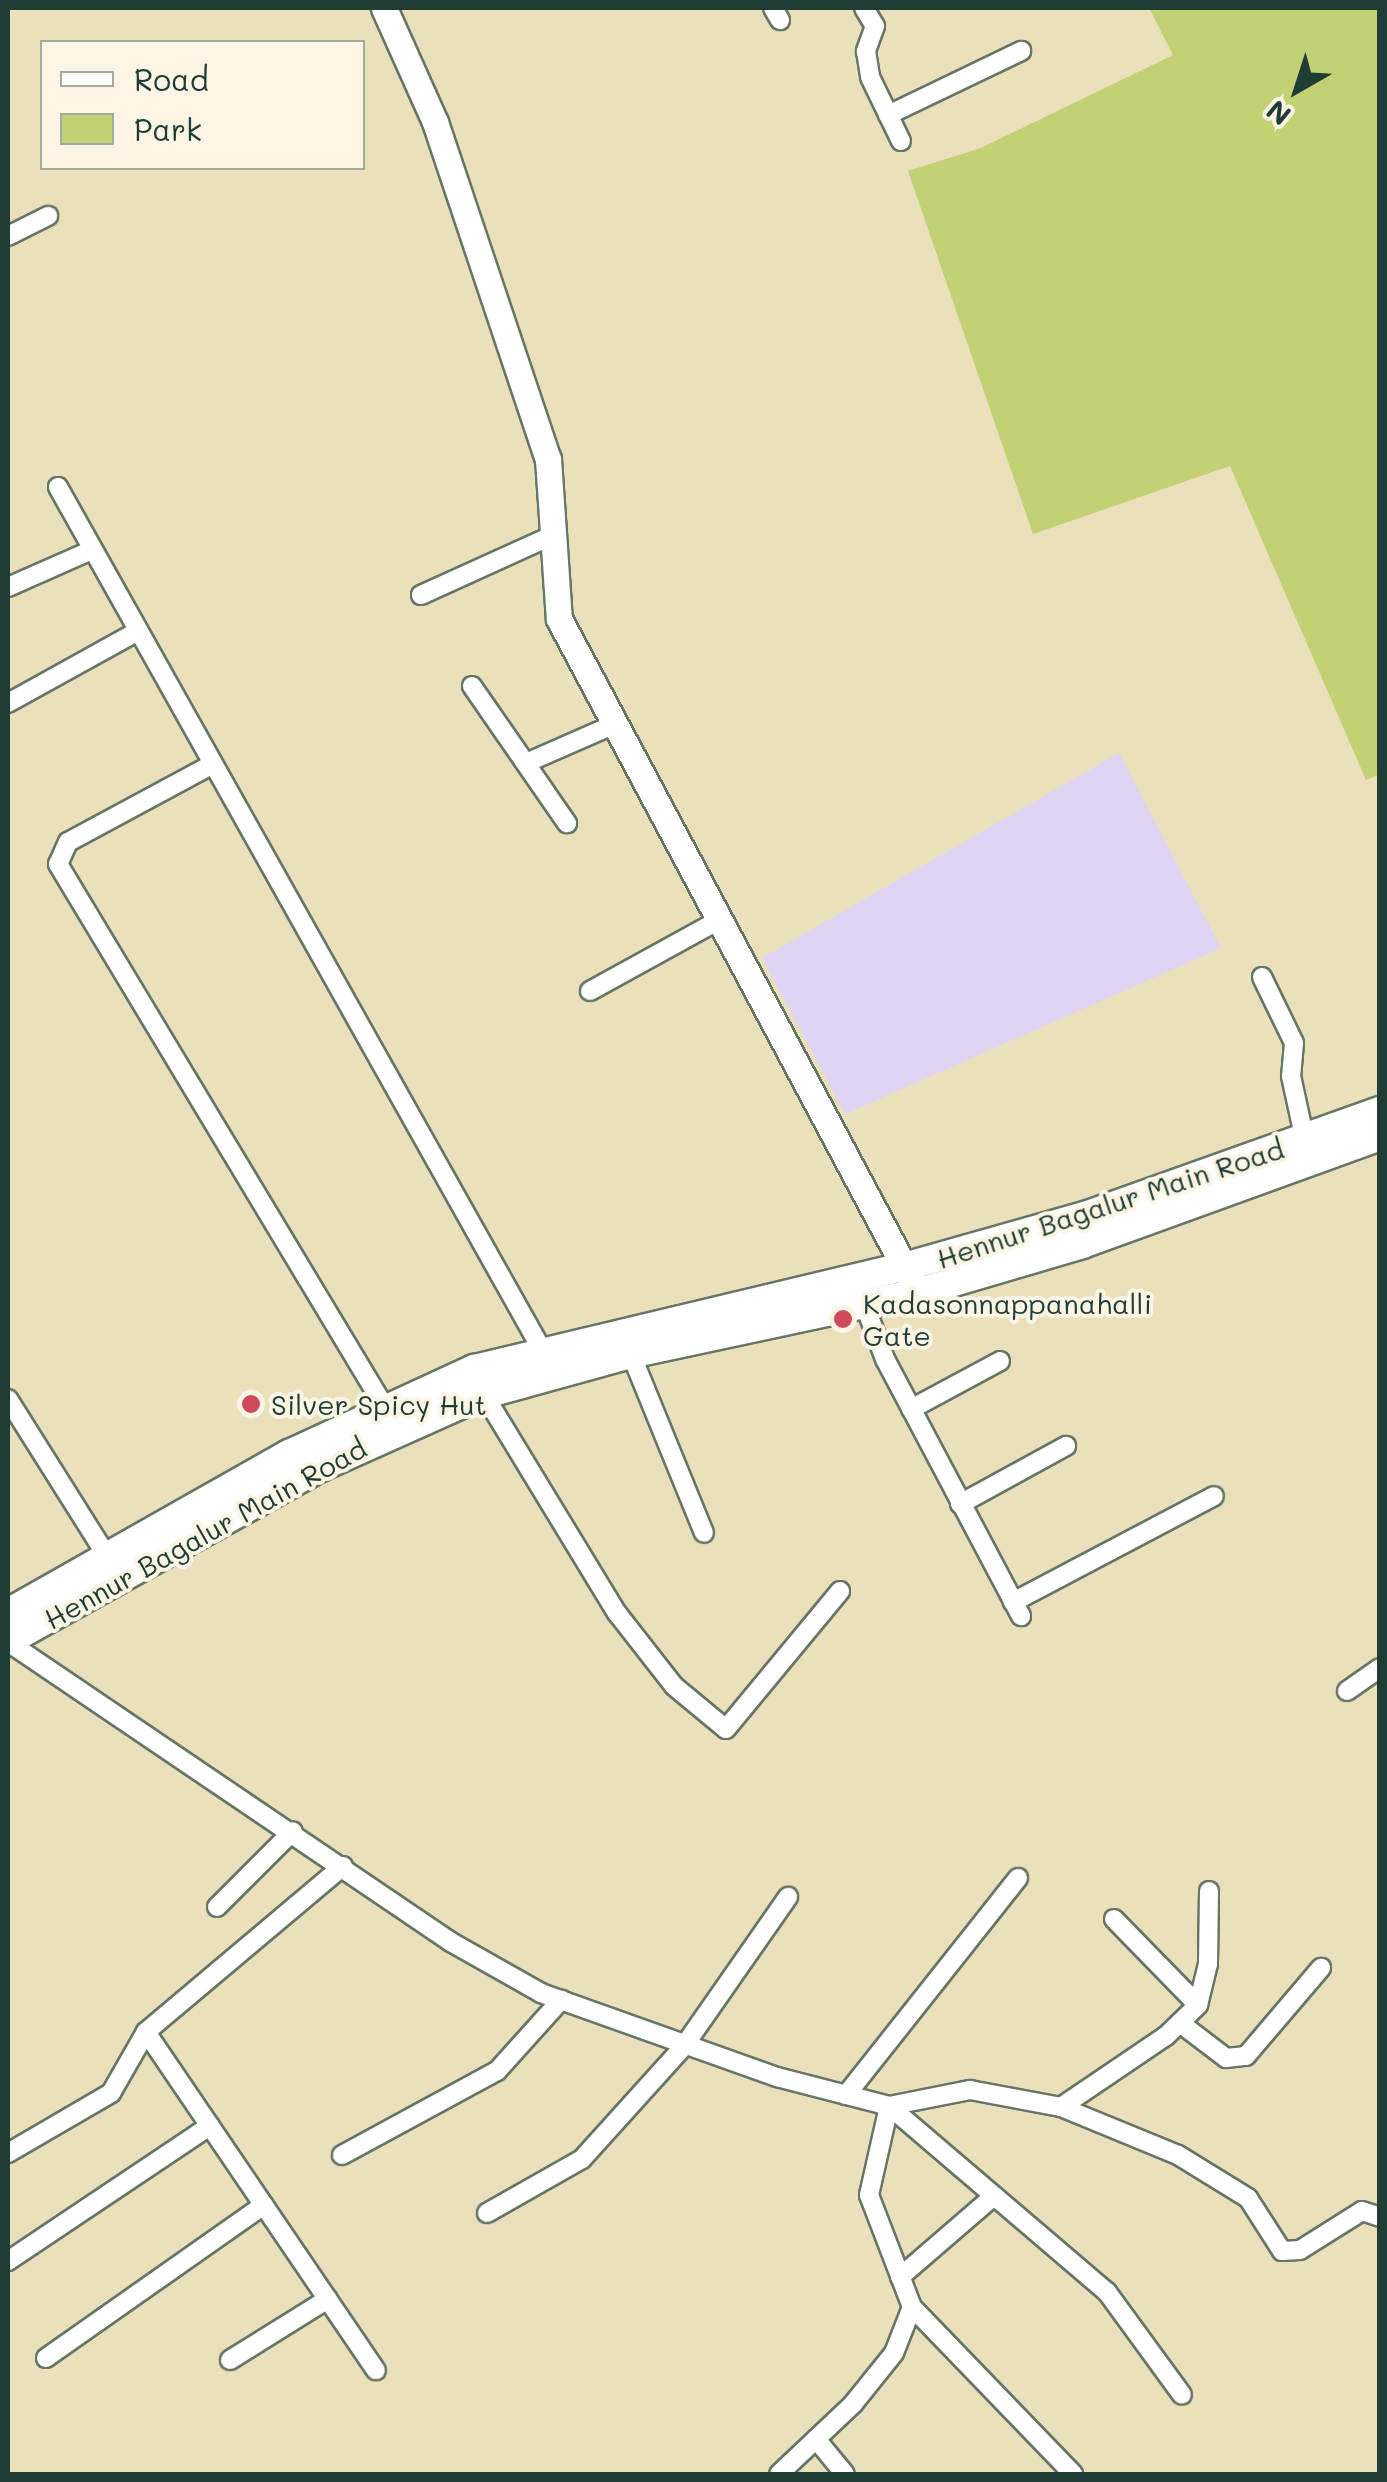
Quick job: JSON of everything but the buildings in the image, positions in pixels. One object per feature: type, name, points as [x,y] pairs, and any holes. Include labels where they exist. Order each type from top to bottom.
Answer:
[{"type":"main road","name":"Hennur Bagalur Main Road","points":[[8,1613],[384,1406],[478,1382],[865,1306],[912,1280],[1380,1110]]},
{"type":"main road","name":"Hennur Bagalur Main Road","points":[[8,1642],[541,1348],[912,1280],[1082,1244],[1380,1136]]},
{"type":"street","points":[[384,8],[435,122],[548,460],[559,619],[912,1280]]},
{"type":"street","points":[[864,8],[875,26],[866,50],[870,77],[901,141]]},
{"type":"street","points":[[888,115],[1021,51]]},
{"type":"street","points":[[8,236],[48,216]]},
{"type":"street","points":[[58,487],[541,1348]]},
{"type":"street","points":[[421,595],[553,535]]},
{"type":"street","points":[[8,587],[92,550]]},
{"type":"street","points":[[8,703],[138,632]]},
{"type":"street","points":[[472,686],[567,823]]},
{"type":"street","points":[[526,763],[615,724]]},
{"type":"street","points":[[213,764],[68,842],[58,864],[384,1406]]},
{"type":"street","points":[[590,991],[722,919]]},
{"type":"street","points":[[1262,977],[1294,1043],[1291,1076],[1305,1140]]},
{"type":"street","points":[[865,1306],[911,1409],[1018,1609],[1214,1496]]},
{"type":"street","points":[[631,1354],[704,1532]]},
{"type":"street","points":[[911,1409],[1000,1360]]},
{"type":"street","points":[[478,1382],[618,1613],[674,1686],[726,1729],[840,1590]]},
{"type":"street","points":[[8,1399],[106,1556]]},
{"type":"street","points":[[960,1504],[1066,1446]]},
{"type":"street","points":[[8,1642],[293,1831],[451,1942],[561,2000],[684,2046],[890,2106],[970,2090],[1061,2107],[1178,2155],[1248,2198],[1282,2251],[1300,2250],[1362,2211],[1380,2217]]},
{"type":"street","points":[[1346,1692],[1380,1668]]},
{"type":"street","points":[[218,1907],[293,1831]]},
{"type":"street","points":[[8,2153],[111,2093],[146,2032],[343,1866]]},
{"type":"street","points":[[846,2095],[1018,1878]]},
{"type":"street","points":[[1061,2107],[1180,2023],[1198,2005],[1208,1964],[1209,1891]]},
{"type":"street","points":[[487,2213],[582,2159],[684,2046],[788,1897]]},
{"type":"street","points":[[1114,1920],[1198,2005]]},
{"type":"street","points":[[1180,2023],[1226,2058],[1246,2056],[1321,1968]]},
{"type":"street","points":[[342,2155],[497,2071],[561,2000]]},
{"type":"street","points":[[146,2032],[376,2370]]},
{"type":"street","points":[[890,2106],[1108,2292],[1182,2395]]},
{"type":"street","points":[[890,2106],[870,2195],[912,2307],[1073,2474]]},
{"type":"street","points":[[8,2261],[210,2126]]},
{"type":"street","points":[[900,2276],[939,2250],[994,2196]]},
{"type":"street","points":[[46,2358],[264,2205]]},
{"type":"street","points":[[230,2360],[328,2299]]},
{"type":"street","points":[[779,2474],[894,2353],[912,2307]]},
{"type":"street","points":[[816,2439],[845,2474]]},
{"type":"shaded area","points":[[1119,753],[1221,948],[845,1114],[762,958]]},
{"type":"green space","points":[[1149,8],[1379,8],[1380,774],[1366,780],[1230,466],[1033,534],[908,171],[981,148],[1173,55]]},
{"type":"place","name":"Kadasonnappanahalli Gate","points":[[843,1319]]},
{"type":"place","name":"Silver Spicy Hut","points":[[251,1404]]}]
